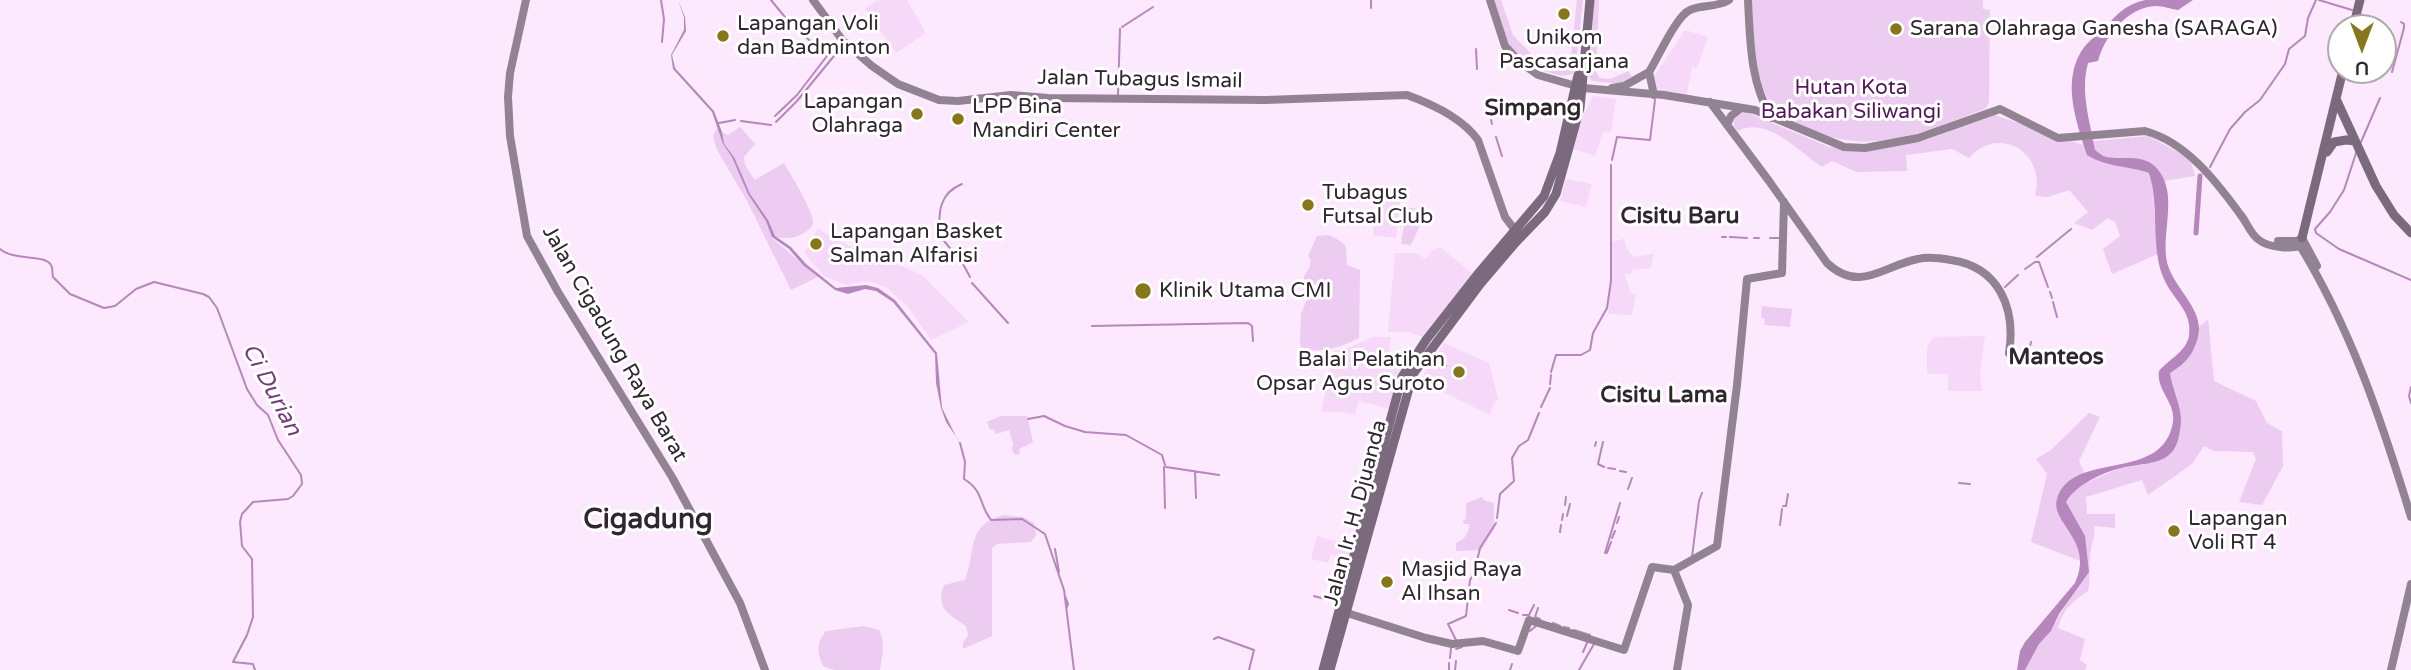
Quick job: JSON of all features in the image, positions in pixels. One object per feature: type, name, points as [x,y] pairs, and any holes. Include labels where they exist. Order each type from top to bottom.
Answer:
[{"type":"main road","name":"Jalan Ir. H. Djuanda","points":[[1478,280],[1551,203],[1569,149],[1580,86],[1587,0]]},
{"type":"main road","points":[[2301,242],[2340,84]]},
{"type":"main road","name":"Jalan Ir. H. Djuanda","points":[[1327,669],[1407,379],[1425,358],[1515,230],[1544,196],[1580,86]]},
{"type":"main road","points":[[2337,99],[2385,202],[2411,233]]},
{"type":"main road","points":[[2301,242],[2327,150],[2340,140],[2357,146]]},
{"type":"main road","name":"Jalan Ir. H. Djuanda","points":[[1327,669],[1347,615],[1366,525]]},
{"type":"street","name":"Jalan Cigadung Raya Barat","points":[[526,0],[510,73],[508,97],[510,136],[527,236],[558,292],[672,477],[740,604],[765,670]]},
{"type":"street","name":"Jalan Tubagus Ismail","points":[[813,0],[843,41],[872,66],[898,84],[939,100],[958,101],[1011,95],[1048,98],[1265,100],[1407,95],[1427,103],[1473,133],[1505,217],[1515,230]]},
{"type":"street","points":[[1490,0],[1505,46],[1520,62],[1538,75],[1580,86],[1654,94],[1755,110],[1844,147],[1865,148],[1918,138],[2000,109],[2052,136],[2074,138],[2145,131],[2170,141],[2202,167],[2223,189],[2246,222],[2268,240],[2301,242],[2345,327],[2411,517]]},
{"type":"street","points":[[1580,86],[1618,88],[1649,72],[1686,13],[1720,5],[1729,0]]},
{"type":"street","points":[[1748,0],[1753,62],[1762,102],[1772,118]]},
{"type":"street","points":[[1649,72],[1654,94]]},
{"type":"street","points":[[1710,102],[1827,263],[1843,275],[1869,276],[1922,258],[1960,261],[1980,269],[2000,288],[2007,307],[2011,330],[2009,353]]},
{"type":"street","points":[[1755,110],[1762,102]]},
{"type":"street","points":[[1727,125],[1731,116],[1741,108]]},
{"type":"street","points":[[1347,615],[1448,643],[1483,641],[1518,651],[1529,620],[1624,650],[1652,567],[1674,570],[1717,546],[1747,279],[1782,273],[1784,202]]},
{"type":"street","points":[[1674,570],[1688,605],[1677,670]]},
{"type":"street","points":[[2391,670],[2411,584]]},
{"type":"shaded area","points":[[678,0],[685,17],[686,31],[672,55],[675,68],[714,111],[724,144],[734,157],[750,194],[768,220],[775,236],[836,288],[866,285],[878,288],[895,300],[937,353],[942,408],[956,437],[941,408],[936,383],[935,354],[893,302],[876,291],[865,289],[848,294],[835,290],[772,237],[766,221],[748,194],[732,157],[723,144],[712,112],[673,69],[671,55],[684,30],[684,17]]},
{"type":"shaded area","points":[[877,0],[907,0],[926,33],[896,53],[865,9]]},
{"type":"shaded area","points":[[2145,0],[2193,0],[2178,10],[2159,6],[2136,11],[2119,24],[2106,42],[2098,61],[2088,63],[2085,96],[2095,150],[2110,158],[2146,161],[2159,171],[2165,181],[2168,203],[2167,262],[2174,279],[2195,312],[2199,330],[2190,355],[2170,373],[2181,415],[2180,433],[2174,449],[2162,459],[2097,476],[2070,496],[2066,502],[2085,536],[2089,572],[2059,614],[2051,631],[2039,644],[2025,670],[2017,670],[2020,651],[2025,642],[2075,583],[2080,568],[2076,544],[2057,508],[2057,499],[2066,484],[2080,475],[2153,453],[2166,441],[2173,422],[2172,409],[2160,384],[2159,371],[2184,347],[2189,336],[2189,327],[2185,313],[2164,279],[2160,267],[2149,173],[2102,162],[2087,155],[2072,100],[2073,72],[2077,58],[2085,46],[2123,10]]},
{"type":"shaded area","points":[[1685,30],[1708,37],[1697,68],[1692,67],[1687,94],[1657,90],[1652,79]]},
{"type":"shaded area","points":[[1593,96],[1616,99],[1611,133],[1603,131],[1595,156],[1573,149],[1581,122],[1588,123],[1581,121]]},
{"type":"shaded area","points":[[1566,179],[1592,184],[1586,207],[1560,201]]},
{"type":"shaded area","points":[[1378,198],[1400,201],[1396,238],[1373,235]]},
{"type":"shaded area","points":[[818,229],[882,264],[895,263],[923,276],[969,322],[931,340],[907,306],[886,287],[867,281],[846,285],[824,276],[804,253]]},
{"type":"shaded area","points":[[1624,239],[1627,249],[1634,257],[1654,254],[1651,268],[1632,270],[1632,273],[1624,274],[1631,293],[1636,294],[1632,315],[1608,314],[1612,284],[1610,242]]},
{"type":"shaded area","points":[[1440,247],[1474,275],[1423,337],[1409,332],[1388,332],[1395,253],[1417,253],[1425,259]]},
{"type":"shaded area","points":[[1985,336],[1980,373],[1982,391],[1948,391],[1948,374],[1927,374],[1927,348],[1933,337]]},
{"type":"shaded area","points":[[1372,337],[1391,337],[1388,360],[1406,361],[1390,409],[1359,401],[1355,415],[1321,412],[1334,351],[1346,349]]},
{"type":"shaded area","name":"Balai Pelatihan Opsar Agus Suroto","points":[[1444,343],[1489,363],[1498,399],[1490,415],[1420,381]]},
{"type":"shaded area","points":[[1317,536],[1342,543],[1341,547],[1351,550],[1349,559],[1331,554],[1328,563],[1311,559]]},
{"type":"green space","points":[[1492,0],[1501,0],[1513,35],[1535,60],[1545,66],[1566,70],[1570,65],[1577,0],[1583,0],[1575,72],[1558,75],[1526,60],[1505,38]]},
{"type":"green space","points":[[1594,0],[1599,0],[1596,72],[1600,78],[1611,79],[1628,71],[1632,76],[1620,84],[1592,81],[1589,77]]},
{"type":"green space","name":"Hutan Kota Babakan Siliwangi","points":[[1752,0],[1983,0],[1983,9],[1990,10],[1989,103],[1985,109],[1941,125],[1899,138],[1878,141],[1834,138],[1798,125],[1778,113],[1764,90],[1756,60]]},
{"type":"green space","points":[[1746,112],[1829,147],[1909,143],[1929,139],[1992,114],[2083,145],[2083,142],[2148,136],[2185,156],[2191,162],[2195,176],[2152,183],[2158,254],[2112,274],[2103,249],[2120,236],[2115,222],[2108,218],[2092,230],[2074,223],[2088,212],[2069,190],[2048,197],[2035,196],[2037,181],[2034,167],[2018,148],[1994,144],[1981,148],[1969,158],[1952,149],[1906,155],[1907,171],[1857,172],[1832,161],[1822,167],[1782,137],[1760,128],[1738,131],[1734,119],[1737,113]]},
{"type":"green space","points":[[719,125],[721,132],[728,135],[740,127],[755,144],[744,157],[745,165],[755,180],[784,163],[807,204],[813,224],[802,234],[789,238],[772,238],[818,277],[791,290],[746,199],[717,150],[713,136]]},
{"type":"green space","points":[[1407,207],[1422,210],[1425,215],[1411,245],[1401,244]]},
{"type":"green space","points":[[1329,235],[1345,246],[1347,265],[1360,270],[1359,338],[1330,349],[1307,350],[1301,347],[1300,342],[1301,314],[1307,299],[1304,276],[1311,260],[1308,256],[1317,236]]},
{"type":"green space","points":[[1762,306],[1792,309],[1790,327],[1764,325],[1765,319],[1761,318]]},
{"type":"green space","points":[[2208,319],[2214,381],[2256,401],[2267,423],[2282,431],[2283,466],[2262,505],[2239,502],[2256,459],[2253,452],[2214,451],[2204,446],[2192,464],[2148,495],[2142,480],[2086,497],[2087,514],[2115,514],[2115,528],[2094,526],[2088,591],[2069,606],[2058,628],[2085,639],[2080,660],[2087,665],[2085,670],[2025,670],[2039,644],[2051,631],[2088,564],[2031,542],[2047,474],[2036,459],[2051,450],[2089,413],[2100,417],[2079,461],[2088,482],[2120,468],[2142,465],[2171,454],[2176,397],[2170,373],[2195,348],[2199,327]]},
{"type":"green space","points":[[1001,416],[1027,416],[1033,442],[1019,449],[1020,454],[1015,455],[1012,450],[1009,430],[996,434],[993,429],[990,430],[987,422]]},
{"type":"green space","points":[[1482,497],[1485,501],[1494,503],[1494,529],[1481,550],[1456,551],[1456,543],[1464,538],[1468,531],[1469,524],[1464,524],[1463,520],[1466,519],[1466,503]]},
{"type":"green space","points":[[1004,515],[1023,517],[1034,523],[1036,535],[1031,542],[997,544],[992,548],[992,636],[963,649],[968,635],[966,626],[945,610],[941,600],[944,585],[965,580],[978,532],[992,519]]},
{"type":"green space","points":[[864,626],[879,630],[881,635],[883,650],[880,670],[834,670],[823,666],[818,648],[826,631]]},
{"type":"waterway","points":[[661,0],[664,19],[662,42]]},
{"type":"waterway","points":[[771,0],[789,22],[827,56],[797,95],[775,116]]},
{"type":"waterway","points":[[1371,0],[1371,8]]},
{"type":"waterway","points":[[2210,167],[2230,129],[2260,100],[2285,64],[2289,49],[2305,36],[2308,18],[2316,0]]},
{"type":"waterway","points":[[2319,0],[2352,10]]},
{"type":"waterway","points":[[1122,27],[1153,7]]},
{"type":"waterway","points":[[2397,54],[2404,28],[2401,22]]},
{"type":"waterway","points":[[1118,95],[1120,29]]},
{"type":"waterway","points":[[776,122],[843,45]]},
{"type":"waterway","points":[[1476,49],[1477,69]]},
{"type":"waterway","points":[[2361,142],[2380,98]]},
{"type":"waterway","points":[[1612,160],[1617,137],[1650,140],[1655,100]]},
{"type":"waterway","points":[[719,123],[735,120]]},
{"type":"waterway","points":[[1491,120],[1492,124]]},
{"type":"waterway","points":[[741,121],[771,125]]},
{"type":"waterway","points":[[1496,137],[1502,156]]},
{"type":"waterway","points":[[2357,150],[2344,190],[2315,229],[2316,233],[2339,249],[2411,280]]},
{"type":"waterway","points":[[1551,372],[1556,355],[1581,355],[1590,350],[1593,333],[1607,308],[1611,281],[1611,165]]},
{"type":"waterway","points":[[2196,233],[2200,176]]},
{"type":"waterway","points":[[962,184],[944,198],[939,219],[940,236],[970,277]]},
{"type":"waterway","points":[[2037,257],[2071,229]]},
{"type":"waterway","points":[[1730,237],[1747,238]]},
{"type":"waterway","points":[[1754,238],[1759,238]]},
{"type":"waterway","points":[[1770,238],[1780,238]]},
{"type":"waterway","name":"Ci Durian","points":[[0,249],[13,255],[48,262],[52,266],[53,277],[70,294],[104,308],[115,306],[136,289],[154,282],[203,294],[209,297],[217,308],[247,389],[257,405],[268,415],[278,440],[301,475],[302,484],[288,499],[253,502],[242,514],[242,546],[252,559],[253,617],[233,662],[253,664],[255,670]]},
{"type":"waterway","points":[[2025,269],[2039,262],[2048,287]]},
{"type":"waterway","points":[[2005,287],[2018,275]]},
{"type":"waterway","points":[[972,283],[1008,323]]},
{"type":"waterway","points":[[2050,292],[2052,298]]},
{"type":"waterway","points":[[2053,302],[2057,317]]},
{"type":"waterway","points":[[1092,326],[1248,323],[1252,326],[1253,341]]},
{"type":"waterway","points":[[2028,355],[2031,342]]},
{"type":"waterway","points":[[1550,384],[1551,375]]},
{"type":"waterway","points":[[2411,387],[2411,403]]},
{"type":"waterway","points":[[1541,407],[1550,388]]},
{"type":"waterway","points":[[1497,518],[1500,494],[1514,481],[1512,458],[1519,446],[1528,440],[1539,413]]},
{"type":"waterway","points":[[1028,419],[1044,416],[1085,432],[1126,435],[1162,455],[1165,465]]},
{"type":"waterway","points":[[1595,446],[1596,442]]},
{"type":"waterway","points":[[1603,442],[1598,464],[1604,467]]},
{"type":"waterway","points":[[960,443],[965,462],[964,479],[975,488],[991,520],[1022,519],[1045,534],[1064,590],[1074,670]]},
{"type":"waterway","points":[[1164,467],[1165,508]]},
{"type":"waterway","points":[[1166,467],[1219,475]]},
{"type":"waterway","points":[[1608,468],[1615,469]]},
{"type":"waterway","points":[[1195,471],[1196,498]]},
{"type":"waterway","points":[[1620,471],[1626,472]]},
{"type":"waterway","points":[[1628,489],[1632,478]]},
{"type":"waterway","points":[[1959,483],[1970,484]]},
{"type":"waterway","points":[[1692,557],[1702,493]]},
{"type":"waterway","points":[[1783,506],[1786,506],[1788,494]]},
{"type":"waterway","points":[[1565,505],[1566,497]]},
{"type":"waterway","points":[[1605,553],[1620,503]]},
{"type":"waterway","points":[[1567,516],[1570,504]]},
{"type":"waterway","points":[[1780,525],[1782,509]]},
{"type":"waterway","points":[[1562,520],[1563,514]]},
{"type":"waterway","points":[[1617,523],[1619,517]]},
{"type":"waterway","points":[[1456,640],[1448,624],[1466,616],[1470,580],[1480,548],[1496,523]]},
{"type":"waterway","points":[[1560,532],[1561,525]]},
{"type":"waterway","points":[[1612,538],[1615,531]]},
{"type":"waterway","points":[[1607,553],[1611,542]]},
{"type":"waterway","points":[[1055,549],[1059,572]]},
{"type":"waterway","points":[[1065,596],[1067,607]]},
{"type":"waterway","points":[[1314,596],[1328,600]]},
{"type":"waterway","points":[[1523,615],[1529,615],[1534,605]]},
{"type":"waterway","points":[[1538,608],[1535,617],[1540,619]]},
{"type":"waterway","points":[[1509,610],[1518,613]]},
{"type":"waterway","points":[[1553,623],[1560,626]]},
{"type":"waterway","points":[[1530,631],[1536,626]]},
{"type":"waterway","points":[[1564,627],[1569,628]]},
{"type":"waterway","points":[[1574,630],[1590,635]]},
{"type":"waterway","points":[[1214,639],[1218,637],[1254,650],[1249,670]]},
{"type":"waterway","points":[[1583,652],[1587,643]]},
{"type":"waterway","points":[[1579,670],[1594,644]]},
{"type":"waterway","points":[[1456,649],[1462,647]]},
{"type":"waterway","points":[[1450,658],[1451,648]]},
{"type":"waterway","points":[[1455,670],[1456,661]]},
{"type":"waterway","points":[[1449,663],[1449,670]]},
{"type":"waterway","points":[[1510,670],[1512,664]]},
{"type":"railway","points":[[1439,362],[1465,375]]},
{"type":"place","name":"Unikom Pascasarjana","points":[[1564,14]]},
{"type":"place","name":"Sarana Olahraga Ganesha (SARAGA)","points":[[1896,29]]},
{"type":"place","name":"Lapangan Voli dan Badminton","points":[[723,36]]},
{"type":"place","name":"Lapangan Olahraga","points":[[917,114]]},
{"type":"place","name":"LPP Bina Mandiri Center","points":[[958,119]]},
{"type":"place","name":"Tubagus Futsal Club","points":[[1308,205]]},
{"type":"place","name":"Lapangan Basket Salman Alfarisi","points":[[816,244]]},
{"type":"place","name":"Klinik Utama CMI","points":[[1143,291]]},
{"type":"place","name":"Balai Pelatihan Opsar Agus Suroto","points":[[1459,372]]},
{"type":"place","name":"Lapangan Voli RT 4","points":[[2174,531]]},
{"type":"place","name":"Masjid Raya Al Ihsan","points":[[1387,582]]},
{"type":"district","name":"Simpang","points":[[1533,109]]},
{"type":"district","name":"Cisitu Baru","points":[[1680,217]]},
{"type":"district","name":"Manteos","points":[[2056,358]]},
{"type":"district","name":"Cisitu Lama","points":[[1664,396]]},
{"type":"district","name":"Cigadung","points":[[648,521]]}]
